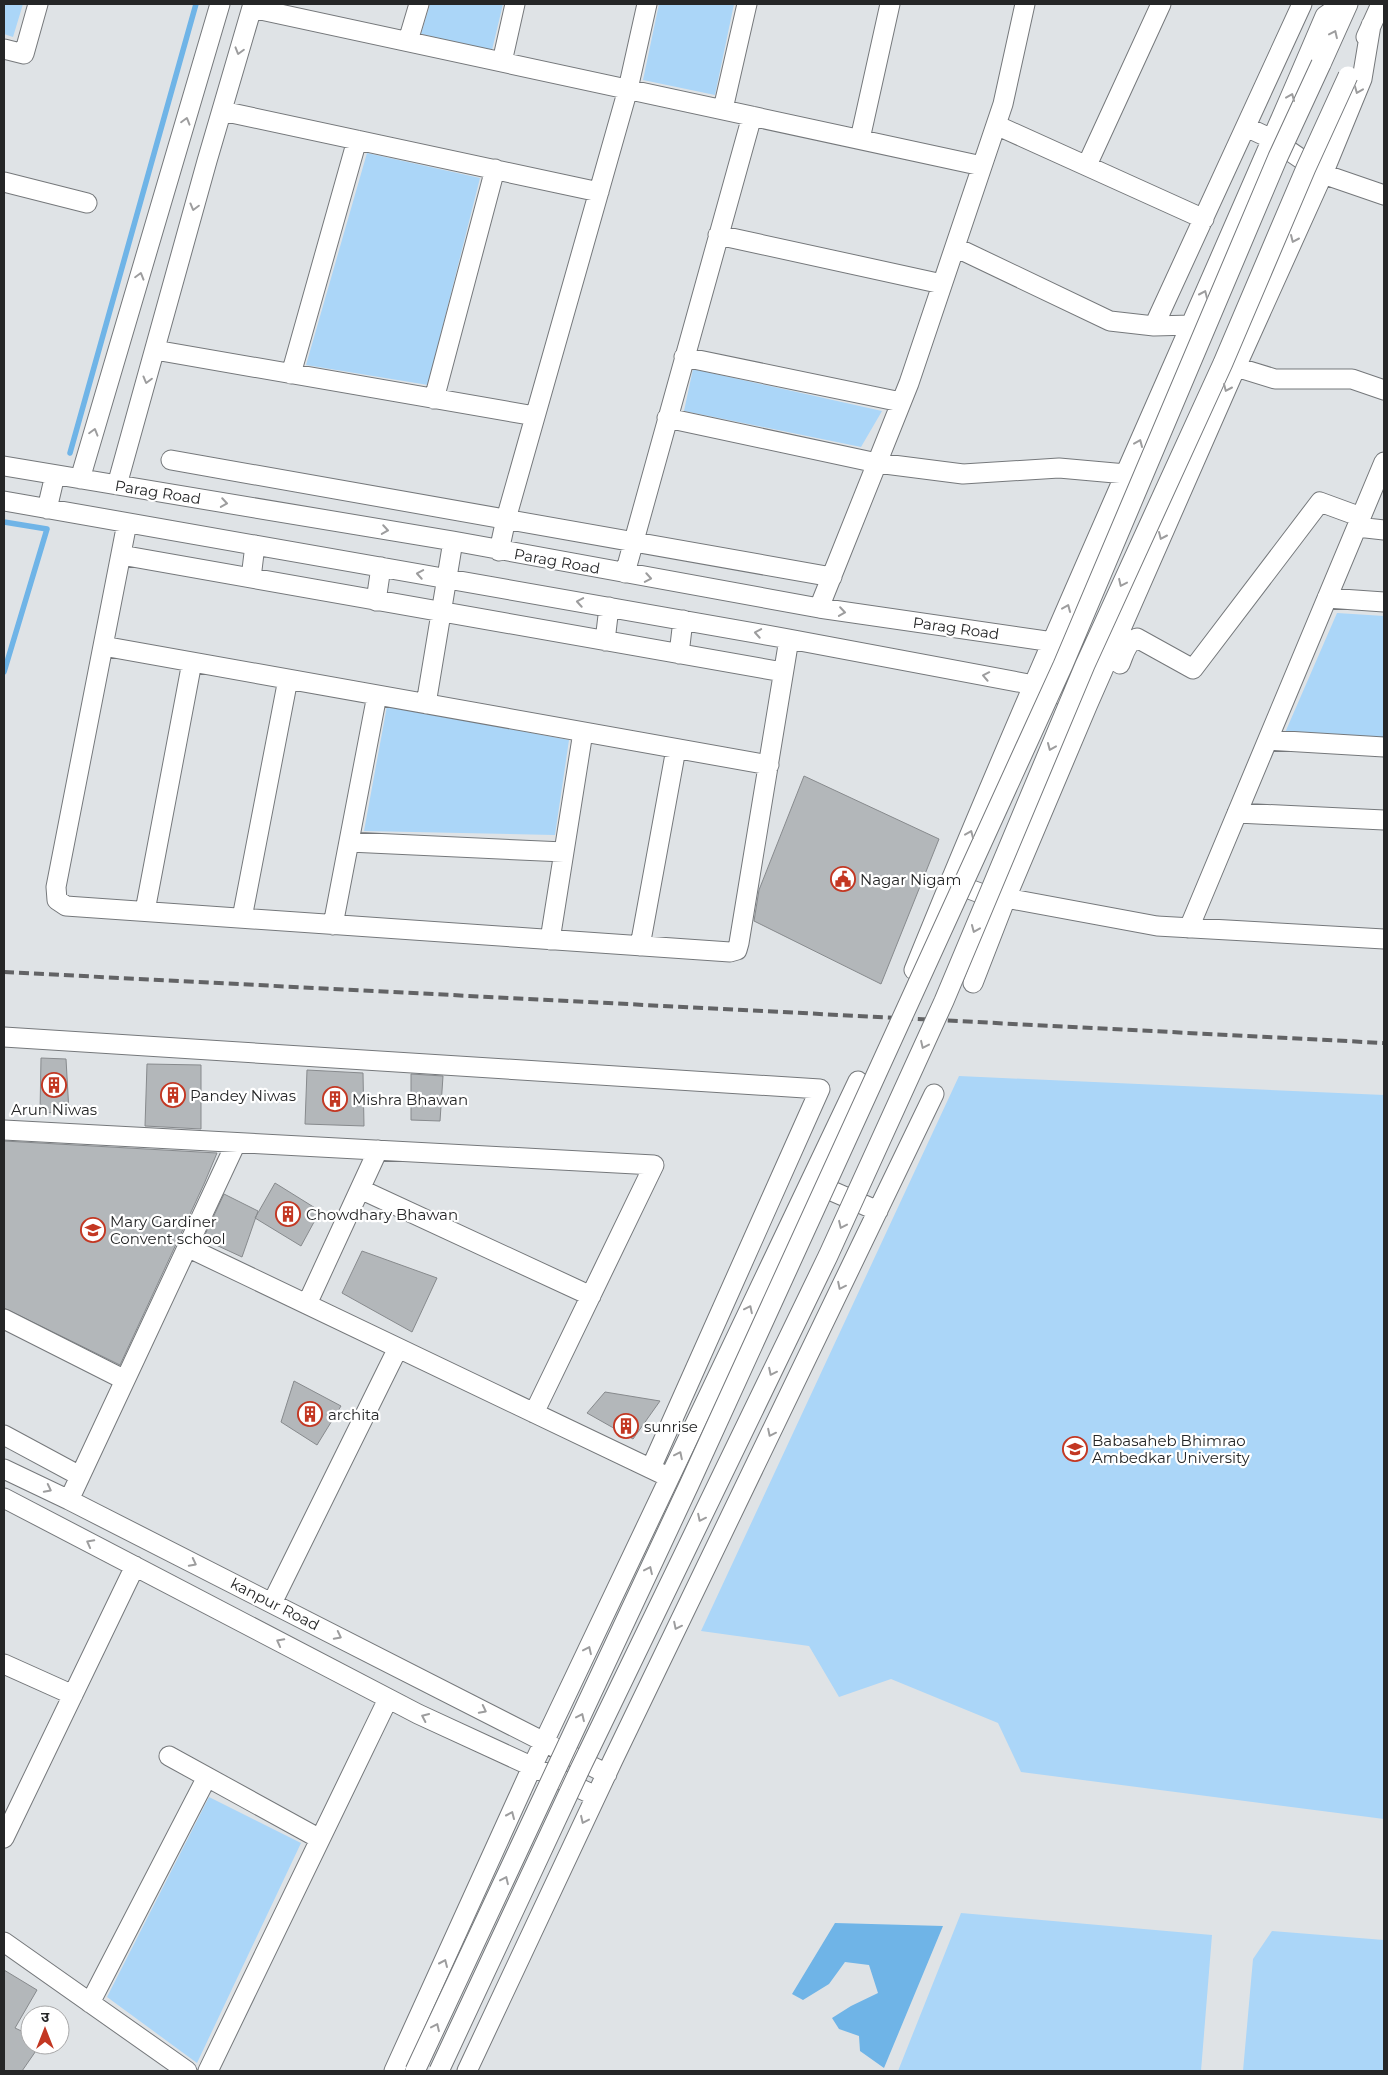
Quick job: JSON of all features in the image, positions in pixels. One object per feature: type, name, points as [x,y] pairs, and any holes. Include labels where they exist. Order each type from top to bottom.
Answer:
[{"type":"street","points":[[4,49],[24,54],[38,4]]},
{"type":"street","points":[[80,479],[220,4]]},
{"type":"street","points":[[408,41],[419,4]]},
{"type":"street","points":[[502,62],[515,4]]},
{"type":"street","points":[[499,551],[535,416],[628,89],[647,4]]},
{"type":"street","points":[[723,109],[747,4]]},
{"type":"street","points":[[860,139],[890,4]]},
{"type":"street","points":[[819,608],[901,402],[955,247],[1003,104],[1025,4]]},
{"type":"street","points":[[1087,165],[1161,4]]},
{"type":"street","points":[[1154,326],[1302,4]]},
{"type":"street","points":[[914,970],[1034,685],[1325,16],[1342,4]]},
{"type":"street","points":[[415,2071],[689,1485],[1063,665],[1278,156],[1348,4]]},
{"type":"street","points":[[439,2071],[580,1769],[828,1256],[936,1019],[1085,665],[1223,364],[1306,168],[1381,4]]},
{"type":"street","points":[[118,485],[252,6],[982,166]]},
{"type":"street","points":[[1012,900],[1088,704],[1323,174],[1362,79],[1371,25]]},
{"type":"street","points":[[222,110],[599,192]]},
{"type":"street","points":[[625,573],[632,542],[752,116]]},
{"type":"street","points":[[996,125],[1204,219]]},
{"type":"street","points":[[1246,127],[1272,139],[1323,174],[1384,195]]},
{"type":"street","points":[[291,374],[357,140]]},
{"type":"street","points":[[434,399],[495,170]]},
{"type":"street","points":[[4,185],[87,203]]},
{"type":"street","points":[[718,235],[942,284]]},
{"type":"street","points":[[955,247],[1110,321],[1154,326],[1191,325]]},
{"type":"street","points":[[155,350],[535,416]]},
{"type":"street","points":[[684,357],[901,402]]},
{"type":"street","points":[[1236,367],[1275,379],[1352,379],[1384,390]]},
{"type":"street","points":[[667,418],[877,463],[962,474],[1059,468],[1126,474]]},
{"type":"street","points":[[171,460],[832,577]]},
{"type":"street","points":[[1189,928],[1384,462]]},
{"type":"street","name":"Parag Road","points":[[4,466],[453,541],[499,551],[819,608],[1053,642],[1110,656]]},
{"type":"street","points":[[47,509],[55,475]]},
{"type":"street","points":[[4,501],[47,509],[124,538],[786,654],[1034,685],[1088,704]]},
{"type":"street","points":[[973,983],[1131,640],[1137,638],[1193,669],[1320,502],[1359,522],[1384,530]]},
{"type":"street","points":[[124,538],[786,654]]},
{"type":"street","points":[[124,538],[56,887],[57,900],[66,906],[730,952],[736,950],[739,944],[786,654]]},
{"type":"street","points":[[426,704],[453,541]]},
{"type":"street","points":[[1327,598],[1384,602]]},
{"type":"street","points":[[103,646],[769,765]]},
{"type":"street","points":[[145,911],[192,662]]},
{"type":"street","points":[[242,918],[288,679]]},
{"type":"street","points":[[334,925],[377,695]]},
{"type":"street","points":[[550,940],[583,732]]},
{"type":"street","points":[[1268,740],[1384,748]]},
{"type":"street","points":[[640,946],[676,749]]},
{"type":"street","points":[[1238,812],[1384,820]]},
{"type":"street","points":[[349,842],[564,852]]},
{"type":"street","points":[[951,879],[953,883],[996,899],[1012,900],[1157,926],[1384,939]]},
{"type":"street","points":[[4,1037],[820,1088],[651,1468]]},
{"type":"street","points":[[394,2071],[532,1767],[668,1477],[858,1081]]},
{"type":"street","points":[[467,2071],[596,1796],[934,1094]]},
{"type":"street","points":[[4,1130],[654,1166],[534,1413]]},
{"type":"street","points":[[69,1500],[236,1143]]},
{"type":"street","points":[[307,1304],[378,1150]]},
{"type":"street","points":[[810,1182],[878,1211]]},
{"type":"street","points":[[360,1189],[591,1296]]},
{"type":"street","points":[[187,1247],[668,1477]]},
{"type":"street","points":[[4,1319],[125,1380]]},
{"type":"street","points":[[272,1603],[398,1348]]},
{"type":"street","points":[[4,1435],[80,1476]]},
{"type":"street","name":"kanpur Road","points":[[4,1469],[69,1500],[607,1774]]},
{"type":"street","points":[[4,1498],[388,1699],[596,1796]]},
{"type":"street","points":[[116,1556],[128,1530]]},
{"type":"street","points":[[4,1838],[135,1566]]},
{"type":"street","points":[[4,1664],[73,1695]]},
{"type":"street","points":[[208,2071],[388,1699]]},
{"type":"street","points":[[169,1756],[320,1839]]},
{"type":"street","points":[[90,2004],[207,1777]]},
{"type":"street","points":[[4,1942],[187,2071]]},
{"type":"shaded area","points":[[4,4],[23,4],[13,37],[4,34]]},
{"type":"shaded area","points":[[430,4],[503,4],[492,50],[421,34]]},
{"type":"shaded area","points":[[659,4],[734,4],[715,95],[643,80]]},
{"type":"shaded area","points":[[367,153],[480,178],[428,385],[306,365]]},
{"type":"shaded area","points":[[693,369],[882,411],[861,447],[684,411]]},
{"type":"shaded area","points":[[1337,613],[1384,616],[1384,739],[1284,735]]},
{"type":"shaded area","points":[[387,706],[569,740],[555,835],[364,831]]},
{"type":"shaded area","points":[[959,1076],[1384,1095],[1384,1819],[1021,1772],[998,1723],[891,1679],[839,1697],[809,1646],[701,1631]]},
{"type":"shaded area","points":[[209,1797],[301,1843],[197,2063],[107,1997]]},
{"type":"shaded area","points":[[961,1913],[1212,1935],[1201,2071],[898,2071]]},
{"type":"shaded area","points":[[835,1923],[943,1926],[884,2068],[860,2051],[859,2036],[839,2029],[832,2018],[878,1993],[869,1965],[845,1962],[829,1984],[803,2000],[792,1994]]},
{"type":"shaded area","points":[[1272,1931],[1384,1940],[1384,2071],[1243,2071],[1253,1959]]},
{"type":"building","name":"Nagar Nigam","points":[[804,776],[939,839],[881,984],[754,921],[759,890]]},
{"type":"building","name":"Arun Niwas","points":[[41,1058],[66,1059],[69,1112],[40,1113]]},
{"type":"building","name":"Pandey Niwas","points":[[147,1064],[201,1065],[201,1129],[145,1126]]},
{"type":"building","name":"Mishra Bhawan","points":[[307,1070],[363,1073],[364,1126],[305,1124]]},
{"type":"building","points":[[411,1074],[443,1076],[440,1121],[411,1120]]},
{"type":"building","name":"Mary Gardiner Convent school","points":[[4,1141],[217,1153],[120,1365],[4,1308]]},
{"type":"building","name":"Chowdhary Bhawan","points":[[275,1183],[320,1211],[301,1246],[255,1218]]},
{"type":"building","points":[[224,1194],[258,1211],[242,1257],[203,1239]]},
{"type":"building","points":[[362,1251],[437,1278],[412,1332],[342,1293]]},
{"type":"building","name":"archita","points":[[294,1381],[341,1406],[317,1445],[281,1422]]},
{"type":"building","name":"sunrise","points":[[605,1392],[660,1401],[633,1439],[587,1413]]},
{"type":"building","points":[[4,1970],[37,1990],[28,2005],[20,2005],[20,2019],[15,2028],[20,2030],[20,2055],[33,2055],[22,2071],[4,2071]]},
{"type":"waterway","points":[[70,453],[196,4]]},
{"type":"waterway","points":[[4,522],[47,529],[4,672]]},
{"type":"railway","points":[[4,972],[1384,1043]]},
{"type":"place","name":"Nagar Nigam","points":[[843,879]]},
{"type":"place","name":"Arun Niwas","points":[[54,1085]]},
{"type":"place","name":"Pandey Niwas","points":[[173,1095]]},
{"type":"place","name":"Mishra Bhawan","points":[[335,1099]]},
{"type":"place","name":"Chowdhary Bhawan","points":[[288,1214]]},
{"type":"place","name":"Mary Gardiner Convent school","points":[[93,1230]]},
{"type":"place","name":"archita","points":[[310,1414]]},
{"type":"place","name":"sunrise","points":[[626,1426]]},
{"type":"place","name":"Babasaheb Bhimrao Ambedkar University","points":[[1075,1449]]}]
